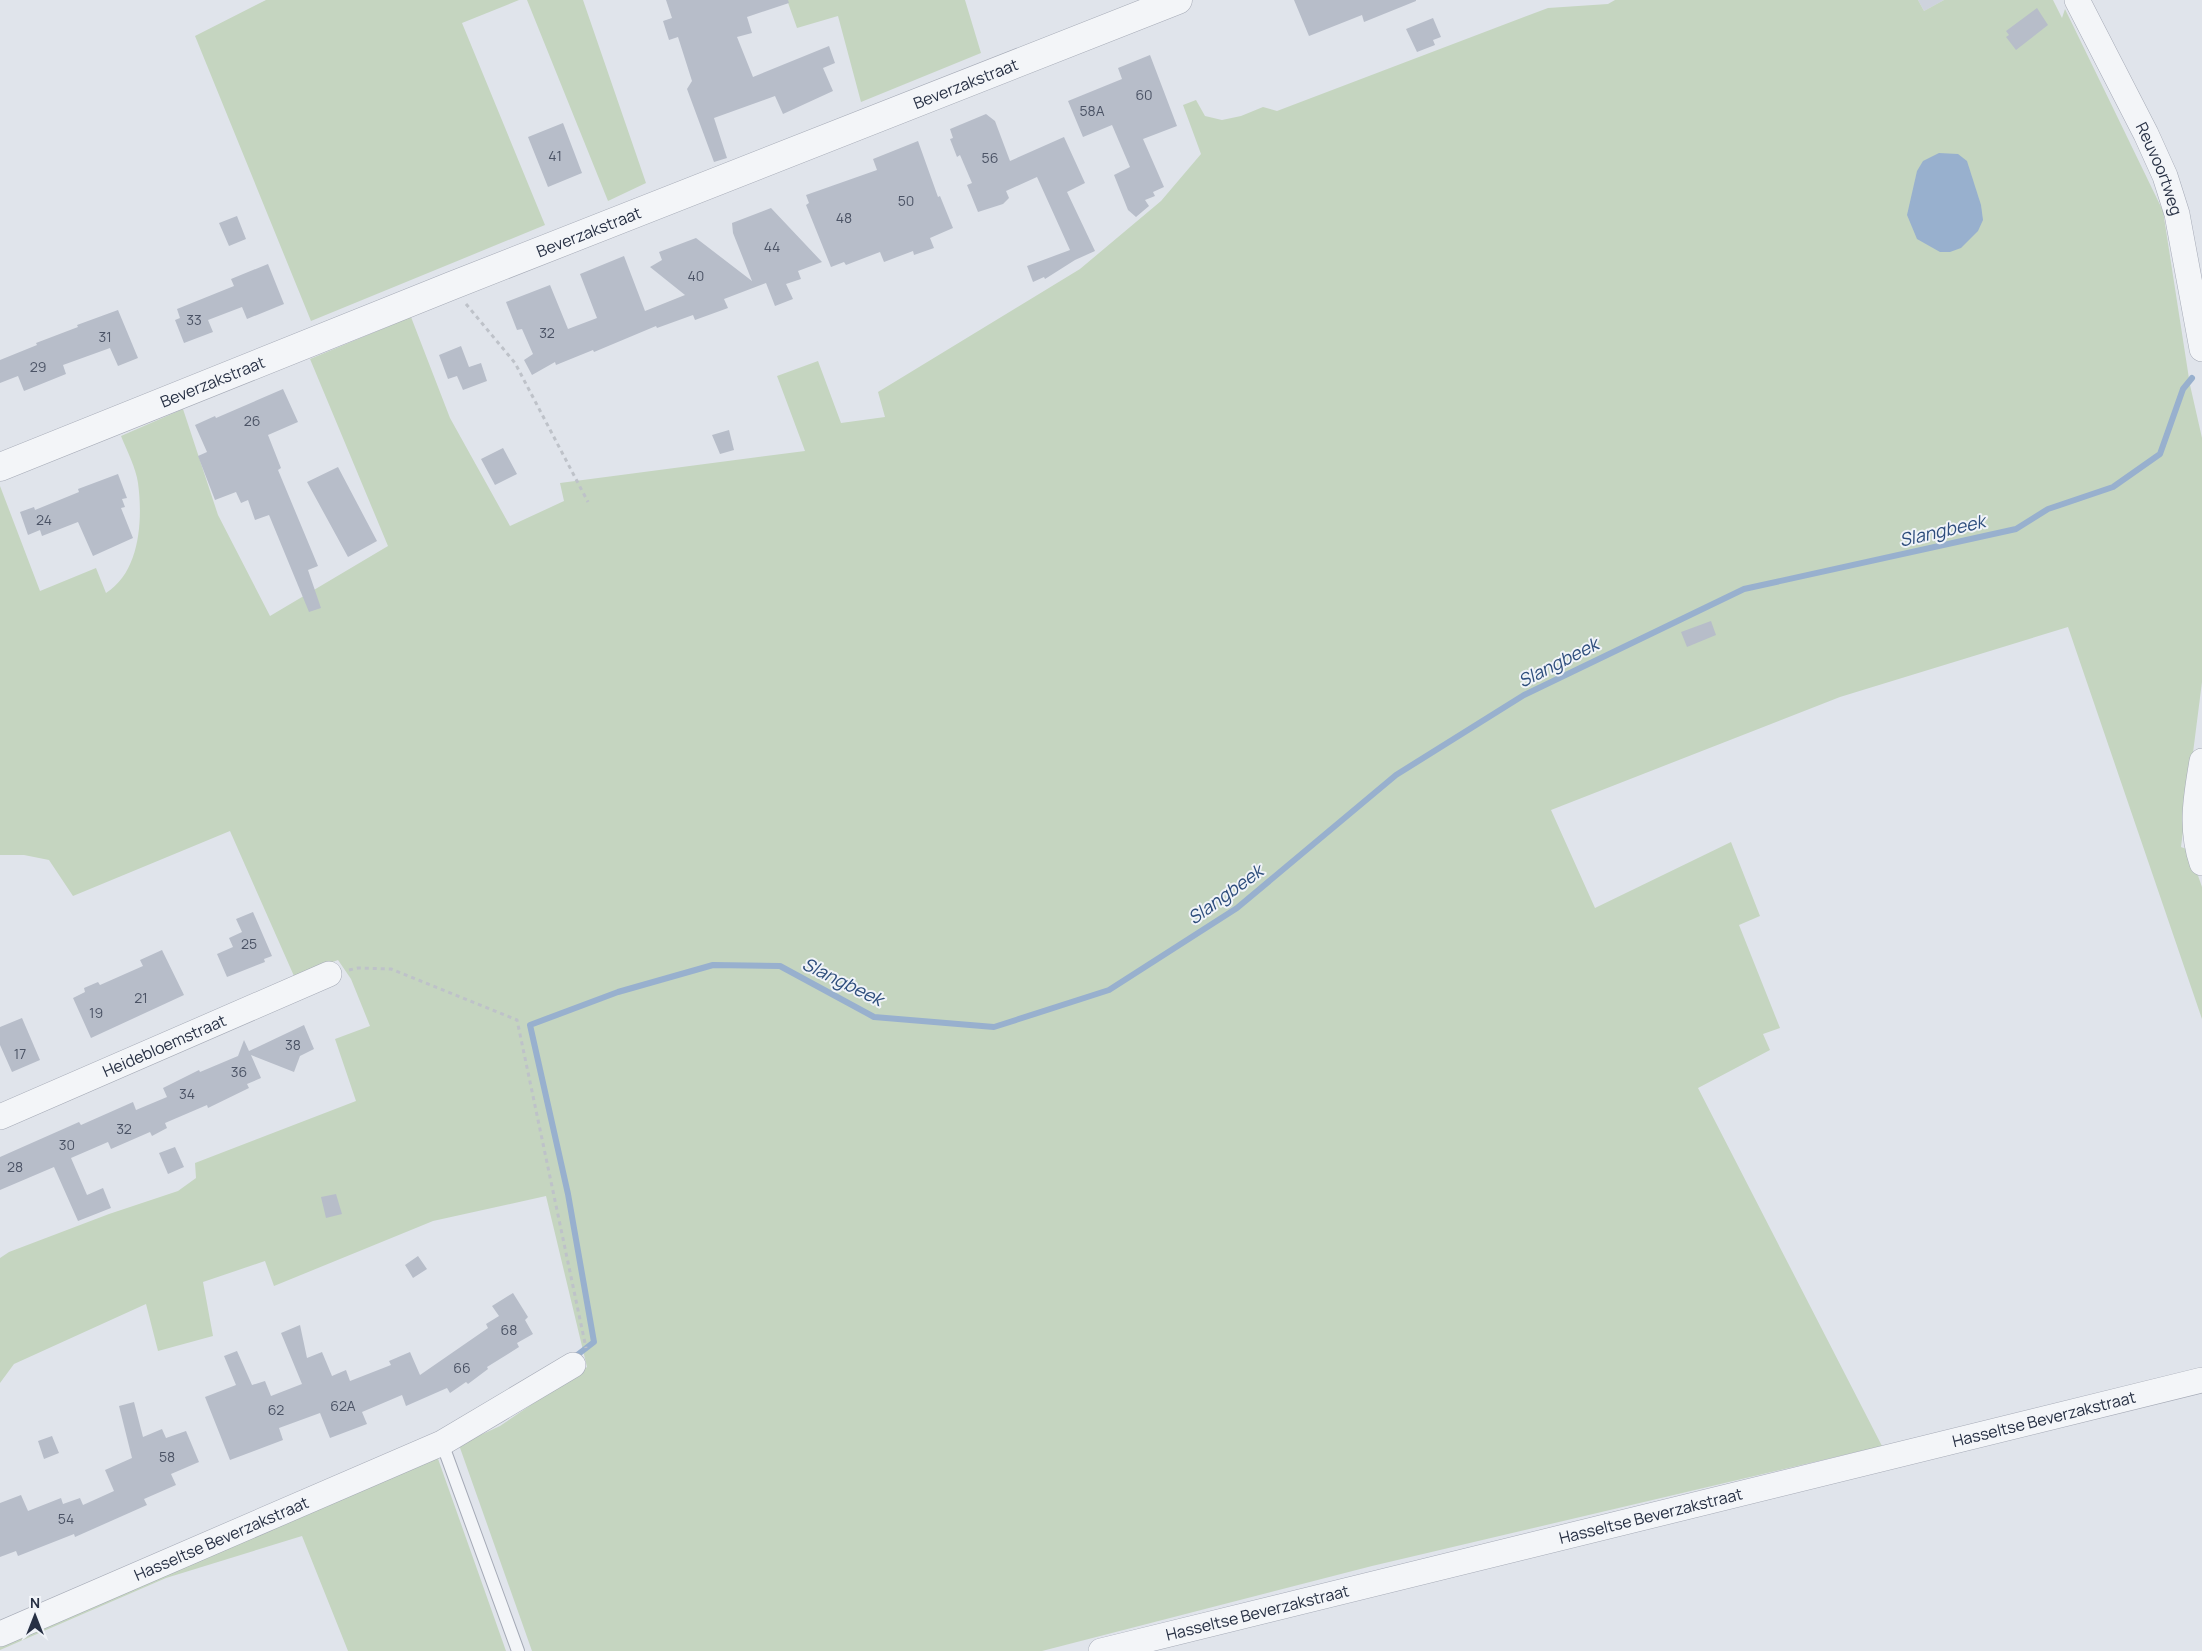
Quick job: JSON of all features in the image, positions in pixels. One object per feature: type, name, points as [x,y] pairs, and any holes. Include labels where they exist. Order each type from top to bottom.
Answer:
[{"type":"street","name":"Beverzakstraat","points":[[0,467],[451,286],[1178,0]]},
{"type":"street","name":"Reuvoortweg","points":[[2077,0],[2146,134],[2165,176],[2177,214],[2202,349]]},
{"type":"street","points":[[2202,761],[2194,809],[2196,845],[2202,863]]},
{"type":"street","name":"Heidebloemstraat","points":[[0,1117],[328,974]]},
{"type":"street","name":"Hasseltse Beverzakstraat","points":[[0,1634],[442,1443],[573,1365]]},
{"type":"street","name":"Hasseltse Beverzakstraat","points":[[1101,1651],[2202,1380]]},
{"type":"lane","points":[[442,1443],[518,1651]]},
{"type":"path","points":[[451,286],[515,363],[588,502]]},
{"type":"path","points":[[328,974],[358,968],[391,969],[517,1020],[586,1350],[573,1365]]},
{"type":"shaded area","points":[[1918,0],[1944,0],[1924,11]]},
{"type":"green space","points":[[266,0],[519,0],[462,23],[545,225],[311,321],[195,36]]},
{"type":"green space","points":[[527,0],[583,0],[646,183],[608,201]]},
{"type":"green space","points":[[787,0],[965,0],[981,53],[861,102],[838,16],[797,28]]},
{"type":"green space","points":[[1615,0],[1918,0],[1924,11],[1944,0],[2053,0],[2062,18],[2065,9],[2163,211],[2190,385],[2202,438],[2202,682],[2181,847],[2189,850],[2202,887],[2202,1019],[2068,627],[1840,697],[1551,810],[1595,908],[1731,842],[1760,916],[1739,925],[1780,1028],[1763,1034],[1770,1050],[1698,1088],[1882,1446],[1372,1566],[1042,1651],[532,1651],[459,1445],[500,1426],[587,1367],[546,1196],[433,1221],[274,1286],[265,1261],[203,1282],[213,1336],[158,1351],[146,1304],[14,1364],[0,1383],[0,1258],[9,1252],[109,1214],[178,1191],[196,1178],[195,1163],[356,1101],[335,1039],[370,1026],[351,979],[338,960],[294,976],[230,831],[73,896],[49,860],[24,855],[0,855],[0,486],[40,591],[96,568],[106,593],[117,584],[126,572],[137,544],[139,529],[140,513],[137,477],[121,436],[183,409],[218,515],[270,616],[388,546],[310,359],[411,317],[450,418],[510,526],[564,501],[560,483],[805,451],[777,376],[818,361],[841,423],[885,417],[878,392],[1080,269],[1161,201],[1201,154],[1183,105],[1196,100],[1205,116],[1222,120],[1241,116],[1263,107],[1277,111],[1548,8],[1608,4]]},
{"type":"green space","points":[[437,1456],[506,1651],[348,1651],[302,1536],[166,1578],[0,1650],[0,1642]]},
{"type":"water","points":[[1939,153],[1958,154],[1967,161],[1981,205],[1983,220],[1978,231],[1961,248],[1950,252],[1940,252],[1917,239],[1907,215],[1917,171],[1923,161]]},
{"type":"building","points":[[666,0],[788,0],[789,3],[747,17],[752,33],[737,37],[753,77],[829,46],[835,63],[823,68],[833,91],[783,114],[775,96],[714,118],[727,158],[714,162],[687,89],[692,81],[678,37],[669,40],[663,21],[672,18]]},
{"type":"building","points":[[1294,0],[1416,1],[1364,22],[1362,15],[1309,36]]},
{"type":"building","points":[[2037,8],[2048,25],[2016,50],[2006,37],[2009,35],[2006,31]]},
{"type":"building","points":[[1433,18],[1441,37],[1433,40],[1435,45],[1417,52],[1406,29]]},
{"type":"building","points":[[1150,55],[1177,126],[1143,139],[1164,187],[1153,192],[1155,196],[1145,200],[1149,206],[1136,217],[1128,210],[1114,175],[1130,167],[1112,125],[1083,137],[1068,101],[1122,79],[1118,68]]},
{"type":"building","points":[[986,114],[995,121],[1010,161],[1064,137],[1085,183],[1067,192],[1095,251],[1075,260],[1045,279],[1044,277],[1033,282],[1027,266],[1070,250],[1037,177],[1006,191],[1009,198],[1003,204],[978,212],[967,185],[972,183],[960,155],[957,157],[950,139],[953,138],[950,129]]},
{"type":"building","points":[[563,123],[582,173],[548,187],[528,137]]},
{"type":"building","points":[[918,141],[938,197],[940,196],[953,228],[930,238],[934,248],[914,255],[913,251],[884,262],[880,252],[846,265],[844,262],[831,267],[806,205],[809,203],[806,195],[877,170],[873,159]]},
{"type":"building","points":[[771,208],[822,262],[798,271],[801,279],[786,284],[793,299],[775,306],[766,283],[724,299],[728,308],[695,320],[693,315],[657,328],[656,326],[594,352],[593,350],[556,365],[555,362],[532,375],[524,360],[533,354],[522,329],[517,330],[506,302],[550,285],[568,329],[597,318],[580,274],[624,256],[645,311],[685,295],[650,267],[662,260],[659,252],[696,238],[752,281],[733,233],[732,223]]},
{"type":"building","points":[[237,216],[246,239],[229,246],[219,223]]},
{"type":"building","points":[[268,264],[284,304],[247,319],[242,307],[208,320],[213,332],[184,343],[175,320],[180,318],[177,309],[234,286],[231,279]]},
{"type":"building","points":[[118,310],[138,358],[118,366],[110,348],[63,365],[66,374],[24,391],[18,376],[0,383],[0,360],[37,345],[36,343],[78,327],[77,325]]},
{"type":"building","points":[[461,346],[469,367],[481,363],[487,381],[463,390],[457,376],[448,379],[439,355]]},
{"type":"building","points":[[283,389],[298,422],[268,435],[281,468],[278,470],[318,566],[308,570],[321,608],[309,612],[269,515],[255,520],[248,500],[241,503],[236,492],[215,500],[198,456],[207,452],[195,425]]},
{"type":"building","points":[[729,430],[734,450],[720,454],[712,435]]},
{"type":"building","points":[[503,448],[517,474],[495,485],[481,459]]},
{"type":"building","points":[[338,467],[377,541],[348,557],[307,482]]},
{"type":"building","points":[[118,474],[127,498],[122,499],[125,507],[121,508],[133,538],[93,556],[78,522],[42,536],[40,530],[28,535],[20,512],[34,507],[35,510],[79,492],[78,489]]},
{"type":"building","points":[[1711,621],[1716,635],[1687,647],[1681,632]]},
{"type":"building","points":[[253,912],[272,956],[264,959],[265,962],[227,977],[217,954],[233,947],[229,938],[242,932],[236,919]]},
{"type":"building","points":[[162,950],[184,995],[91,1038],[73,998],[85,992],[84,988],[98,982],[100,985],[143,966],[140,960]]},
{"type":"building","points":[[22,1018],[40,1060],[12,1072],[0,1045],[0,1027]]},
{"type":"building","points":[[304,1025],[314,1049],[300,1056],[294,1072],[251,1055],[261,1078],[247,1084],[249,1088],[208,1108],[207,1105],[165,1123],[167,1128],[152,1136],[150,1132],[111,1149],[108,1142],[71,1158],[87,1195],[103,1188],[111,1208],[78,1221],[54,1167],[0,1190],[0,1157],[79,1122],[81,1125],[133,1102],[136,1110],[167,1097],[163,1088],[199,1070],[200,1072],[238,1056],[244,1040],[249,1051]]},
{"type":"building","points":[[175,1147],[184,1167],[168,1174],[159,1153]]},
{"type":"building","points":[[336,1194],[342,1214],[326,1218],[321,1197]]},
{"type":"building","points":[[418,1256],[427,1269],[413,1278],[405,1265]]},
{"type":"building","points":[[513,1293],[528,1317],[525,1320],[533,1334],[517,1343],[519,1347],[487,1367],[488,1369],[468,1384],[466,1382],[450,1393],[447,1388],[406,1406],[402,1395],[362,1412],[367,1424],[330,1438],[320,1413],[279,1428],[283,1440],[230,1460],[205,1397],[236,1385],[224,1356],[237,1351],[252,1385],[265,1381],[271,1396],[302,1384],[281,1333],[300,1325],[307,1358],[322,1352],[332,1376],[346,1370],[350,1381],[391,1365],[389,1361],[410,1352],[420,1375],[488,1328],[486,1324],[499,1316],[492,1306]]},
{"type":"building","points":[[134,1402],[143,1437],[162,1429],[166,1438],[186,1431],[199,1462],[171,1474],[176,1485],[144,1499],[147,1505],[75,1537],[74,1534],[18,1556],[16,1551],[0,1557],[0,1503],[21,1495],[28,1511],[61,1498],[63,1504],[80,1498],[83,1505],[114,1491],[105,1470],[132,1458],[119,1406]]},
{"type":"building","points":[[52,1436],[59,1453],[44,1459],[38,1441]]},
{"type":"waterway","name":"Slangbeek","points":[[572,1359],[594,1342],[568,1194],[530,1025],[618,992],[713,965],[780,966],[874,1017],[994,1027],[1109,990],[1237,908],[1396,775],[1524,695],[1744,589],[2016,529],[2048,509],[2113,487],[2160,454],[2183,389],[2192,378]]}]
